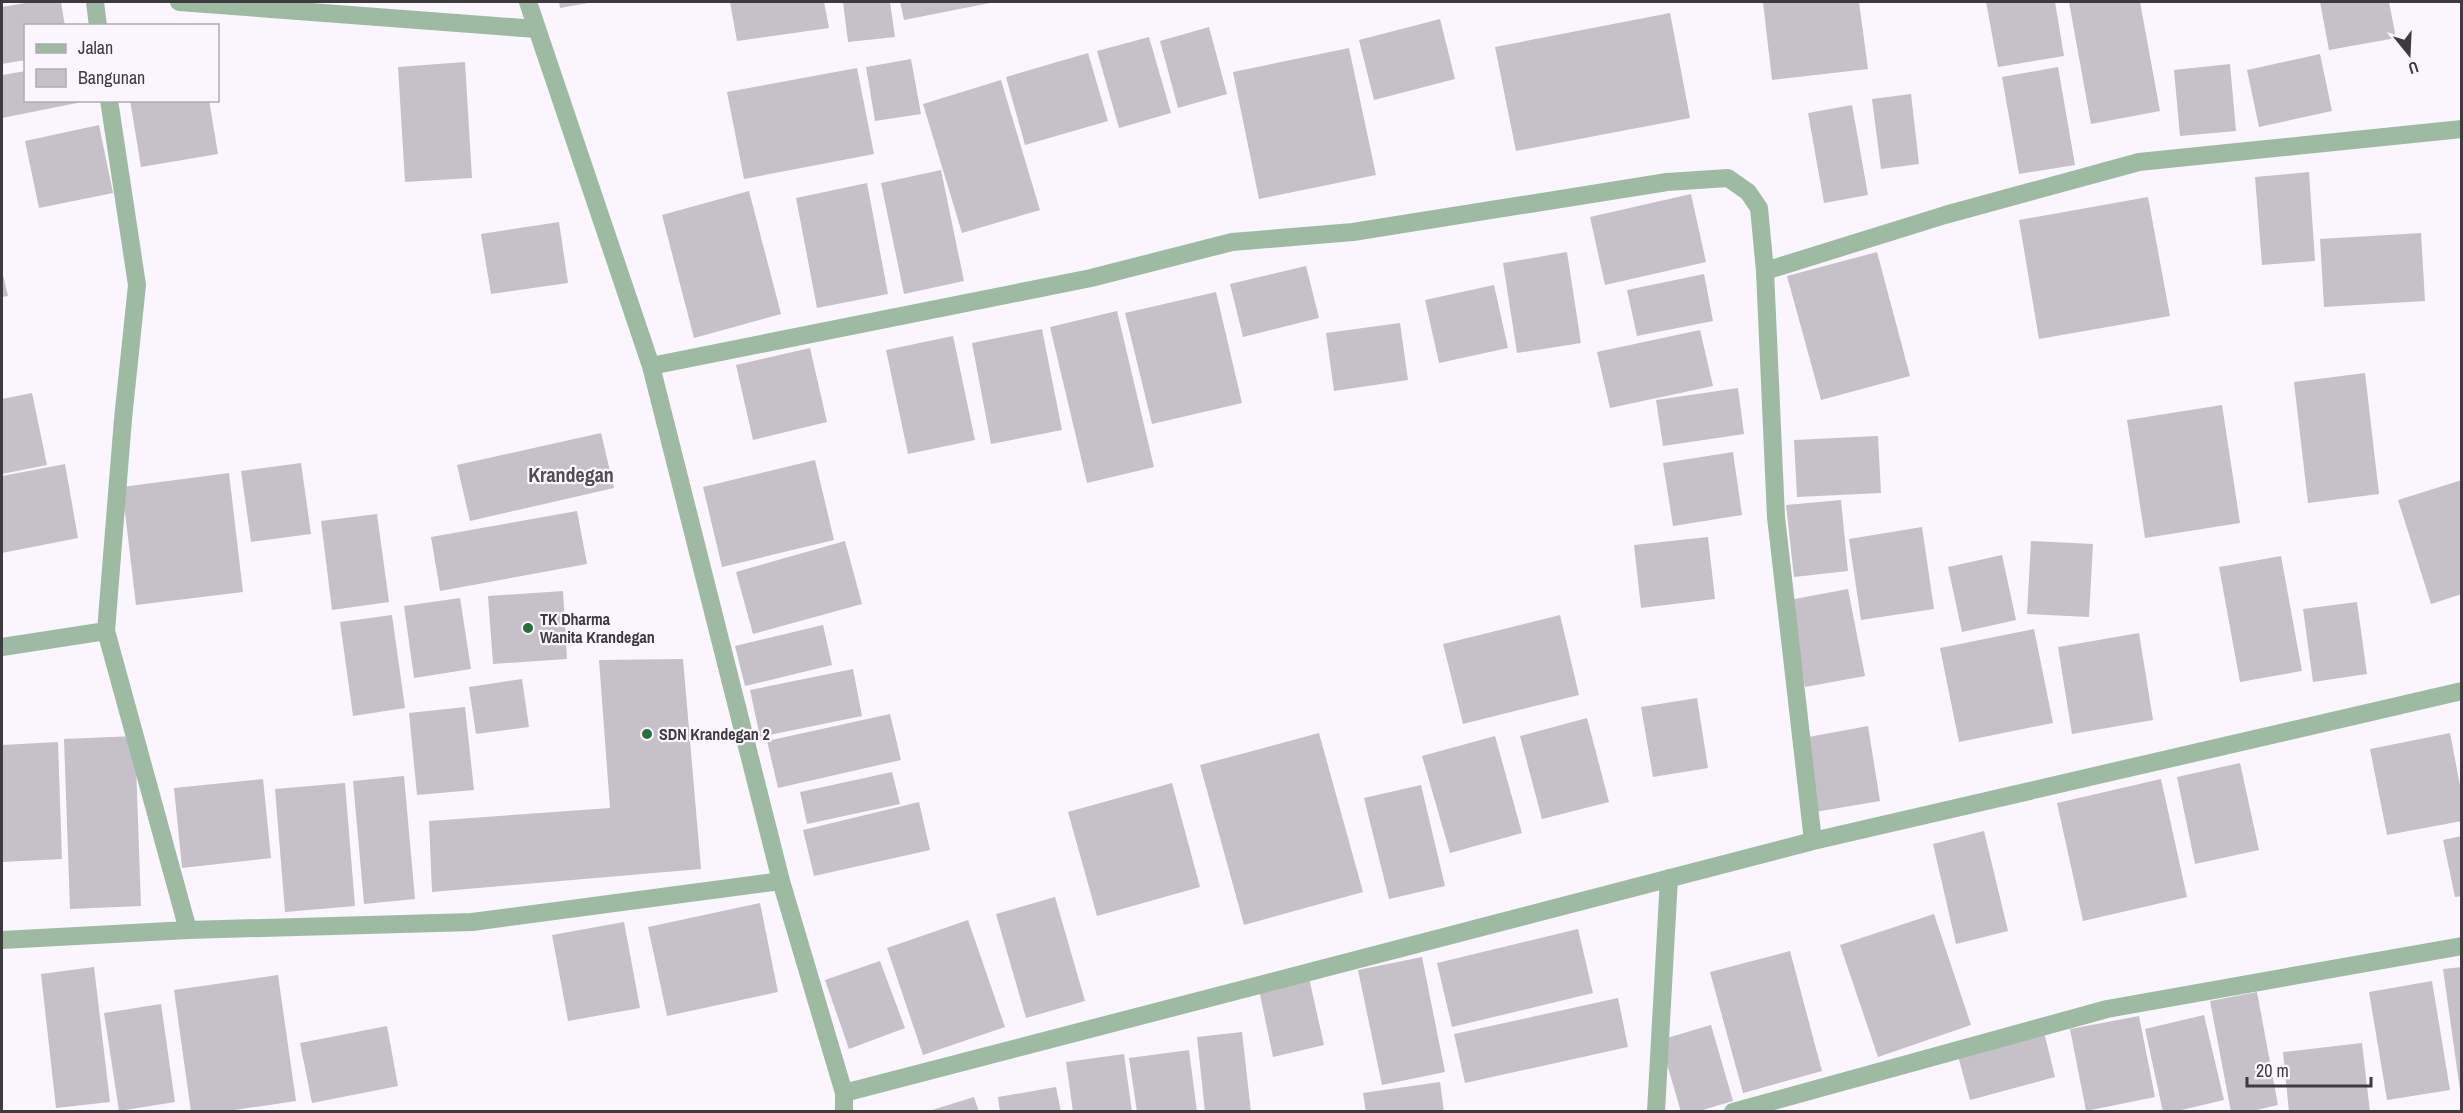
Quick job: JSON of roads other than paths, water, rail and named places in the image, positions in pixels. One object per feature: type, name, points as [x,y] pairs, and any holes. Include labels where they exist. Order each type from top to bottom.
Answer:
[{"type":"street","points":[[95,2],[98,24]]},
{"type":"street","points":[[179,2],[536,29]]},
{"type":"street","points":[[528,2],[651,366],[781,881],[844,1102],[1813,841],[2462,690]]},
{"type":"street","points":[[110,102],[137,285],[123,418],[106,631],[188,930]]},
{"type":"street","points":[[1765,271],[1945,215],[2139,162],[2462,129]]},
{"type":"street","points":[[651,366],[1091,278],[1232,242],[1353,232],[1668,182],[1728,178],[1748,192],[1760,208],[1776,517],[1813,841]]},
{"type":"street","points":[[2,647],[106,631]]},
{"type":"street","points":[[1656,1112],[1669,878]]},
{"type":"street","points":[[2,940],[188,930],[471,922],[781,881]]},
{"type":"street","points":[[1733,1112],[2107,1009],[2462,946]]},
{"type":"place","name":"TK Dharma Wanita Krandegan","points":[[528,628]]},
{"type":"place","name":"SDN Krandegan 2","points":[[647,734]]},
{"type":"district","name":"Krandegan","points":[[571,475]]}]
